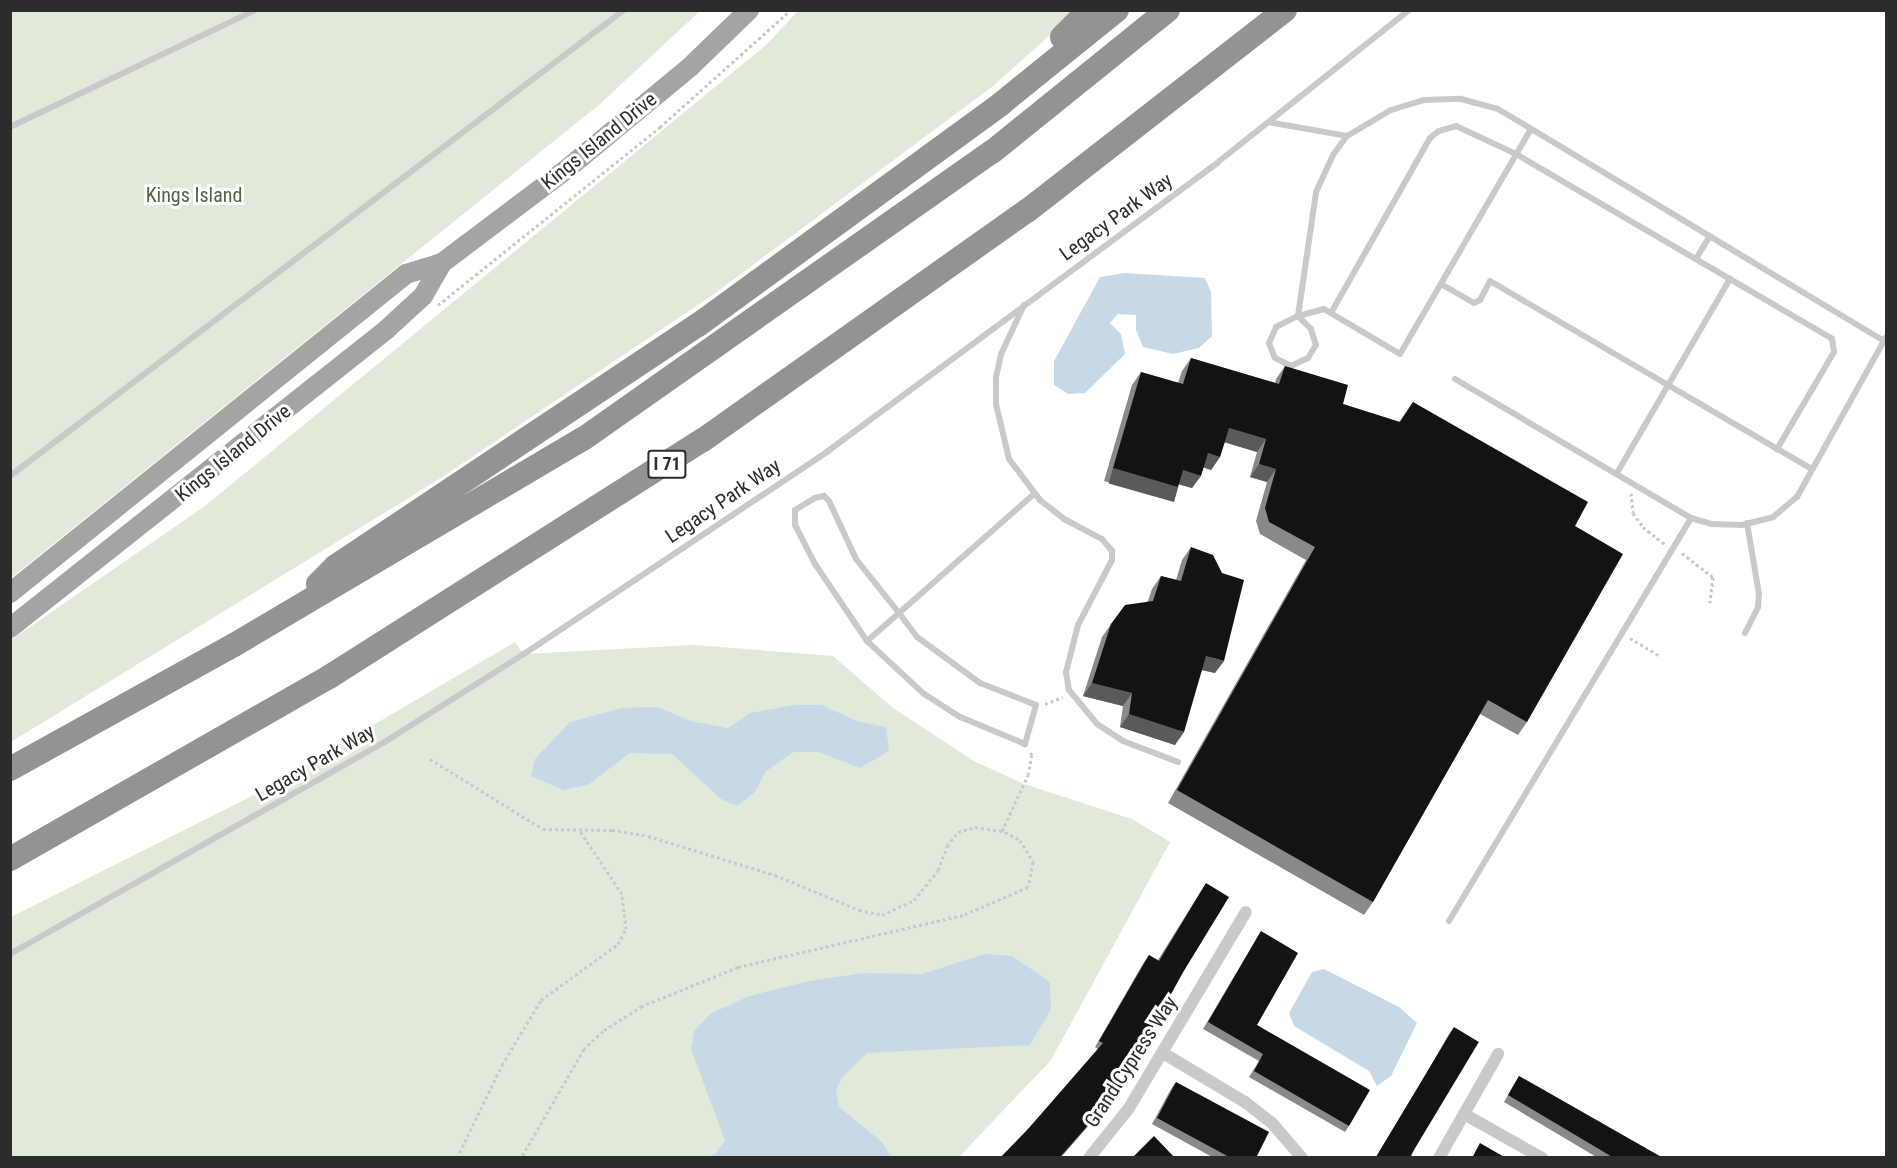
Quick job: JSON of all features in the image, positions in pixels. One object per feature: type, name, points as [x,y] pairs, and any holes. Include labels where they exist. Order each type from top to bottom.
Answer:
[{"type":"highway","points":[[1002,103],[1035,62],[1089,10]]},
{"type":"highway","points":[[294,609],[336,566],[688,332],[1002,103],[1117,10]]},
{"type":"highway","points":[[10,769],[294,609],[583,439],[992,152],[1168,10]]},
{"type":"highway","name":"I 71","points":[[10,859],[339,671],[693,446],[1018,217],[1285,10]]},
{"type":"main road","name":"Kings Island Drive","points":[[10,593],[406,274],[442,264],[568,168],[690,67],[749,10]]},
{"type":"main road","name":"Kings Island Drive","points":[[10,628],[387,329],[423,296],[442,264]]},
{"type":"street","name":"Grand Cypress Way","points":[[1089,1158],[1129,1108],[1246,912]]},
{"type":"street","points":[[1162,1053],[1245,1102],[1272,1123],[1302,1158]]},
{"type":"street","points":[[1439,1158],[1498,1054]]},
{"type":"street","points":[[1464,1114],[1542,1158]]},
{"type":"lane","points":[[10,127],[255,10]]},
{"type":"lane","points":[[10,476],[624,10]]},
{"type":"lane","name":"Legacy Park Way","points":[[10,954],[321,781],[524,654],[828,451],[1268,122],[1409,10]]},
{"type":"lane","points":[[1298,316],[1316,192],[1333,155],[1347,136],[1391,110],[1433,100],[1461,99],[1498,109],[1885,339],[1797,496],[1773,517],[1747,523],[1712,524],[1691,518],[1455,379]]},
{"type":"lane","points":[[1268,122],[1347,136]]},
{"type":"lane","points":[[1331,313],[1431,138],[1439,131],[1456,126],[1516,154],[1836,344],[1777,449]]},
{"type":"lane","points":[[1298,316],[1311,329],[1316,345],[1308,358],[1291,366],[1275,358],[1269,343],[1276,327],[1298,316],[1324,309],[1400,354],[1531,129]]},
{"type":"lane","points":[[1696,259],[1710,236]]},
{"type":"lane","points":[[1617,473],[1730,279]]},
{"type":"lane","points":[[1441,284],[1474,303],[1480,300],[1490,281],[1812,469]]},
{"type":"lane","points":[[1024,305],[1001,354],[996,404],[1009,459],[1034,494],[1064,519],[1102,539],[1112,551],[1112,560],[1078,625],[1066,672],[1069,690],[1097,724],[1124,741],[1178,762]]},
{"type":"lane","points":[[867,641],[1034,494]]},
{"type":"lane","points":[[824,496],[856,559],[917,637],[947,662],[1009,697],[1036,705],[1025,744],[960,717],[924,694],[867,641],[815,564],[795,525],[795,510],[824,496]]},
{"type":"lane","points":[[1449,921],[1691,518]]},
{"type":"lane","points":[[1745,633],[1758,607],[1759,594],[1747,523]]},
{"type":"path","points":[[1629,480],[1633,513],[1643,527],[1665,544]]},
{"type":"path","points":[[1680,552],[1713,577],[1710,603]]},
{"type":"path","points":[[1630,638],[1660,656]]},
{"type":"path","points":[[1036,705],[1065,696]]},
{"type":"path","points":[[1002,831],[1028,775],[1032,755],[1025,744]]},
{"type":"path","points":[[430,759],[532,825],[580,831],[612,830],[648,836],[775,875],[859,910],[882,915],[914,900],[938,870],[947,846],[958,832],[975,827],[1002,831],[1020,840],[1033,862],[1028,886],[1017,894],[963,915],[908,931],[863,936],[738,967],[642,1006],[603,1031],[584,1049],[521,1158]]},
{"type":"path","points":[[458,1158],[502,1065],[541,1000],[618,944],[626,929],[622,894],[580,831]]},
{"type":"green space","name":"Kings Island","points":[[11,11],[700,11],[600,104],[11,578]]},
{"type":"green space","points":[[798,11],[1077,11],[993,86],[714,294],[441,478],[11,742],[11,640],[205,506],[766,45]]},
{"type":"green space","points":[[515,642],[524,654],[694,645],[833,656],[893,708],[974,761],[1024,784],[1132,819],[1170,842],[1051,1060],[959,1157],[11,1158],[11,917],[252,796]]},
{"type":"water","points":[[1125,273],[1205,278],[1211,292],[1212,336],[1199,348],[1173,354],[1143,347],[1136,330],[1136,315],[1118,314],[1110,323],[1121,334],[1125,354],[1085,393],[1068,394],[1054,385],[1054,361],[1100,277]]},
{"type":"water","points":[[795,705],[822,705],[857,721],[886,727],[889,751],[860,768],[819,752],[793,752],[765,772],[755,792],[737,806],[721,799],[672,754],[630,753],[588,785],[563,790],[531,776],[535,759],[570,722],[622,708],[658,707],[690,721],[728,728],[750,713]]},
{"type":"water","points":[[985,954],[1012,956],[1050,982],[1051,1009],[1030,1045],[867,1053],[842,1078],[836,1090],[839,1107],[882,1142],[891,1157],[705,1157],[715,1154],[725,1141],[691,1049],[694,1031],[710,1014],[749,996],[810,981],[863,973],[922,974]]},
{"type":"water","points":[[1324,969],[1399,1007],[1417,1023],[1391,1076],[1377,1086],[1369,1071],[1294,1026],[1289,1013],[1312,972]]},
{"type":"building","points":[[1191,358],[1279,384],[1285,366],[1348,385],[1343,404],[1400,422],[1413,402],[1588,502],[1575,526],[1623,554],[1527,722],[1488,700],[1373,902],[1177,790],[1315,547],[1269,522],[1265,508],[1276,469],[1259,464],[1266,439],[1229,428],[1220,457],[1208,453],[1201,476],[1183,470],[1178,487],[1113,468],[1141,372],[1183,384]]},
{"type":"building","points":[[1191,547],[1213,555],[1222,573],[1244,580],[1224,661],[1206,656],[1184,732],[1129,714],[1132,693],[1092,683],[1111,624],[1125,605],[1153,601],[1161,576],[1181,581]]},
{"type":"building","points":[[1206,883],[1229,897],[1182,974],[1126,1076],[1129,1078],[1059,1158],[1000,1158],[1103,1043],[1099,1041],[1149,955],[1159,961]]},
{"type":"building","points":[[1261,931],[1298,953],[1257,1025],[1370,1090],[1349,1126],[1254,1071],[1263,1054],[1208,1022]]},
{"type":"building","points":[[1454,1027],[1479,1042],[1409,1158],[1376,1156]]},
{"type":"building","points":[[1519,1076],[1663,1158],[1614,1158],[1508,1095]]},
{"type":"building","points":[[1176,1082],[1269,1132],[1256,1158],[1231,1158],[1157,1118]]},
{"type":"building","points":[[1154,1136],[1175,1158],[1132,1158]]},
{"type":"building","points":[[1480,1143],[1506,1158],[1472,1158]]}]
